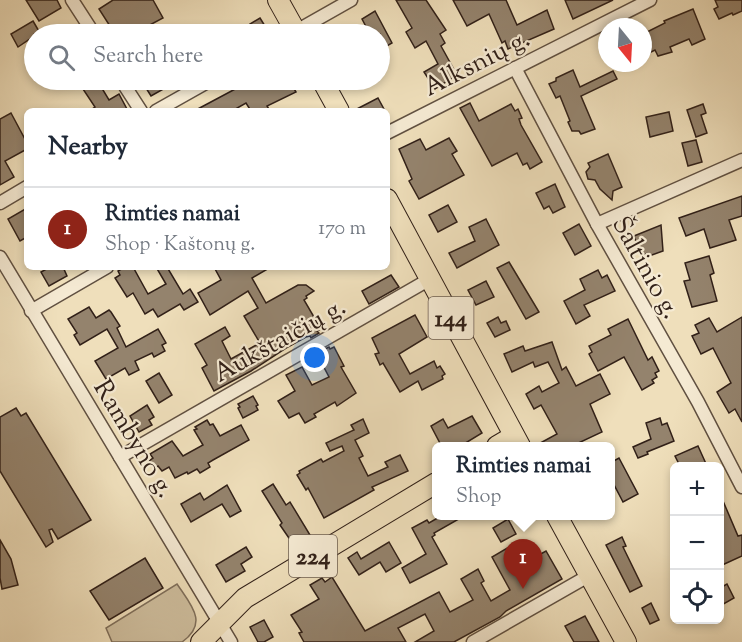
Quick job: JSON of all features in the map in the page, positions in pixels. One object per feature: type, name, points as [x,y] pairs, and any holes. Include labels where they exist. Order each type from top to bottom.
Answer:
[{"type":"main road","points":[[278,0],[290,24]]},
{"type":"main road","points":[[327,90],[337,108]]},
{"type":"main road","name":"144","points":[[390,205],[517,441]]},
{"type":"main road","name":"224","points":[[201,642],[245,597],[432,485]]},
{"type":"main road","points":[[559,520],[626,642]]},
{"type":"street","points":[[72,0],[88,24]]},
{"type":"street","points":[[310,24],[351,0]]},
{"type":"street","name":"Alksnių g.","points":[[390,131],[650,0]]},
{"type":"street","name":"Šaltinio g.","points":[[515,68],[597,224],[698,402],[742,487]]},
{"type":"street","points":[[127,90],[139,108]]},
{"type":"street","points":[[161,108],[193,90]]},
{"type":"street","points":[[597,224],[742,160]]},
{"type":"street","points":[[0,202],[24,189]]},
{"type":"street","name":"Rambyno g.","points":[[0,257],[231,642]]},
{"type":"street","points":[[31,311],[102,270]]},
{"type":"street","name":"Aukštaičių g.","points":[[120,457],[430,279]]},
{"type":"street","points":[[473,642],[590,575]]},
{"type":"shaded area","points":[[177,584],[195,614],[195,628],[190,635],[182,642],[112,642],[106,628]]},
{"type":"building","points":[[26,0],[57,0],[61,8],[39,21]]},
{"type":"building","points":[[113,0],[153,0],[163,18],[152,24],[109,24],[99,9]]},
{"type":"building","points":[[396,0],[426,0],[446,30],[440,34],[445,43],[441,46],[457,75],[435,89],[424,72],[438,64],[426,41],[415,48],[406,32],[412,28]]},
{"type":"building","points":[[453,0],[506,0],[517,25],[547,10],[554,29],[508,49],[505,41],[502,43],[489,14],[467,26]]},
{"type":"building","points":[[565,0],[613,0],[573,19]]},
{"type":"building","points":[[715,0],[742,0],[742,11],[719,19],[714,9],[718,7]]},
{"type":"building","points":[[693,9],[705,39],[692,45],[689,39],[670,47],[672,52],[658,56],[655,50],[652,52],[652,30],[665,23],[664,21]]},
{"type":"building","points":[[375,11],[382,24],[365,24],[362,19]]},
{"type":"building","points":[[260,18],[264,24],[250,24]]},
{"type":"building","points":[[24,26],[24,43],[18,47],[11,34]]},
{"type":"building","points":[[573,70],[580,87],[614,72],[617,79],[581,96],[595,129],[581,134],[579,131],[572,131],[560,96],[556,98],[549,84],[556,81],[556,78]]},
{"type":"building","points":[[84,90],[103,90],[109,100],[119,94],[126,108],[94,108]]},
{"type":"building","points":[[147,90],[162,90],[151,96]]},
{"type":"building","points":[[233,90],[295,90],[296,92],[267,106],[268,108],[249,108],[246,103],[237,108],[200,108]]},
{"type":"building","points":[[378,98],[383,108],[359,108]]},
{"type":"building","points":[[470,103],[479,121],[511,104],[515,111],[518,109],[522,118],[519,119],[521,125],[542,162],[530,169],[527,163],[523,165],[517,153],[492,166],[460,108]]},
{"type":"building","points":[[703,104],[706,113],[701,115],[707,133],[696,137],[687,110]]},
{"type":"building","points":[[669,112],[673,131],[650,137],[646,117]]},
{"type":"building","points":[[11,113],[24,137],[24,151],[5,161],[14,177],[0,185],[0,119]]},
{"type":"building","points":[[449,138],[457,151],[452,154],[464,175],[419,199],[409,181],[412,179],[399,149],[420,139],[426,150]]},
{"type":"building","points":[[696,140],[702,162],[688,166],[682,143]]},
{"type":"building","points":[[608,154],[622,187],[613,191],[612,200],[600,189],[595,180],[588,179],[586,172],[590,167],[588,163]]},
{"type":"building","points":[[555,184],[565,207],[553,213],[549,206],[544,209],[536,193]]},
{"type":"building","points":[[742,196],[742,216],[729,220],[736,240],[710,248],[704,229],[686,236],[679,218]]},
{"type":"building","points":[[448,205],[457,222],[438,232],[429,215]]},
{"type":"building","points":[[24,210],[24,239],[20,241],[8,219]]},
{"type":"building","points":[[486,219],[499,245],[457,268],[449,253],[475,241],[469,227]]},
{"type":"building","points":[[579,224],[591,246],[575,255],[563,233]]},
{"type":"building","points":[[661,225],[663,251],[641,256],[634,236]]},
{"type":"building","points":[[709,256],[714,273],[710,275],[717,301],[692,307],[684,281],[690,280],[685,263]]},
{"type":"building","points":[[509,262],[539,312],[526,319],[497,268]]},
{"type":"building","points":[[64,270],[67,276],[49,286],[41,272]]},
{"type":"building","points":[[135,270],[148,294],[166,284],[158,270],[169,270],[183,294],[190,289],[198,302],[184,310],[180,304],[158,317],[153,309],[145,314],[133,293],[127,297],[115,278],[120,275],[118,271]]},
{"type":"building","points":[[216,270],[266,270],[252,278],[266,303],[298,285],[306,285],[314,291],[304,300],[321,329],[317,331],[319,333],[286,348],[251,371],[214,391],[202,368],[207,365],[195,344],[225,327],[230,336],[222,341],[231,359],[260,343],[244,316],[258,308],[248,291],[210,315],[198,293],[221,280]]},
{"type":"building","points":[[598,270],[602,278],[607,275],[615,291],[584,305],[590,316],[576,324],[564,301],[585,290],[580,279]]},
{"type":"building","points":[[391,275],[399,287],[369,304],[362,291]]},
{"type":"building","points":[[486,281],[494,297],[476,305],[468,290]]},
{"type":"building","points":[[89,307],[96,318],[109,310],[111,312],[120,326],[117,328],[126,347],[158,329],[166,343],[162,345],[165,351],[154,357],[152,353],[135,361],[139,370],[129,375],[125,368],[106,379],[95,361],[118,348],[107,329],[80,345],[74,335],[77,333],[68,319]]},
{"type":"building","points":[[415,315],[427,337],[399,354],[410,374],[434,361],[437,368],[440,366],[445,374],[442,376],[443,379],[422,390],[418,381],[400,392],[383,363],[380,365],[375,354],[379,353],[372,338]]},
{"type":"building","points":[[498,317],[501,323],[506,321],[510,330],[495,337],[487,323]]},
{"type":"building","points":[[742,317],[742,422],[735,409],[729,413],[717,392],[731,383],[713,348],[701,354],[692,336],[699,333],[695,325],[709,318],[717,332]]},
{"type":"building","points":[[628,319],[648,360],[652,357],[659,371],[655,373],[657,377],[652,380],[654,383],[642,390],[624,357],[598,371],[589,354],[592,352],[589,346],[611,335],[608,329]]},
{"type":"building","points":[[552,342],[562,370],[566,367],[576,386],[600,374],[610,394],[590,404],[602,432],[581,442],[542,442],[557,434],[541,405],[534,409],[526,394],[539,386],[542,392],[559,383],[548,362],[535,367],[533,362],[512,372],[504,354],[523,346],[525,351]]},
{"type":"building","points":[[329,347],[330,349],[334,347],[344,366],[341,367],[356,393],[337,406],[335,402],[314,414],[316,417],[305,423],[299,413],[289,418],[278,401],[295,391],[286,375],[302,367],[312,385],[329,377],[318,356],[319,352]]},
{"type":"building","points":[[159,373],[172,395],[159,403],[146,381]]},
{"type":"building","points":[[253,396],[258,410],[243,418],[238,404]]},
{"type":"building","points":[[147,405],[154,417],[149,420],[152,425],[139,432],[130,416]]},
{"type":"building","points":[[16,408],[21,416],[26,413],[91,520],[58,539],[52,529],[49,530],[53,542],[46,547],[0,471],[0,417]]},
{"type":"building","points":[[472,416],[482,433],[467,442],[439,442],[431,426],[443,419],[448,428]]},
{"type":"building","points":[[660,418],[662,425],[667,423],[674,441],[638,458],[633,447],[651,439],[646,423]]},
{"type":"building","points":[[363,419],[369,433],[355,440],[363,456],[359,458],[368,476],[388,467],[385,462],[400,455],[408,471],[372,487],[374,490],[324,518],[308,488],[306,490],[297,475],[299,471],[321,459],[323,462],[344,451],[342,446],[330,451],[326,443],[354,430],[351,425]]},
{"type":"building","points":[[207,420],[210,425],[213,424],[220,436],[241,425],[249,440],[208,463],[210,467],[200,473],[197,469],[175,478],[169,467],[162,471],[158,466],[154,469],[149,461],[153,458],[150,454],[172,441],[183,456],[203,445],[194,430]]},
{"type":"building","points":[[698,446],[705,462],[678,462],[675,456]]},
{"type":"building","points":[[619,458],[638,494],[623,502],[615,487],[615,460]]},
{"type":"building","points":[[273,484],[286,505],[290,502],[310,535],[299,542],[297,538],[291,541],[262,491]]},
{"type":"building","points":[[227,485],[241,511],[230,517],[222,504],[191,522],[181,504],[200,493],[204,500]]},
{"type":"building","points":[[724,503],[738,536],[742,535],[742,556],[724,564]]},
{"type":"building","points":[[427,520],[429,523],[434,520],[457,520],[434,533],[432,537],[447,564],[410,583],[402,568],[426,554],[412,528]]},
{"type":"building","points":[[509,520],[516,534],[501,542],[493,528]]},
{"type":"building","points":[[622,537],[626,546],[623,547],[642,586],[630,592],[606,545]]},
{"type":"building","points":[[0,540],[11,559],[18,585],[2,589],[0,578]]},
{"type":"building","points":[[389,542],[401,563],[386,572],[380,562],[359,575],[348,558],[357,552],[361,559]]},
{"type":"building","points":[[246,547],[252,557],[241,564],[245,571],[226,582],[216,565]]},
{"type":"building","points":[[509,547],[519,566],[546,551],[562,579],[454,642],[415,642],[434,631],[425,614],[398,628],[406,642],[304,642],[299,633],[302,632],[291,615],[319,599],[310,585],[322,578],[325,582],[332,577],[365,631],[439,592],[450,612],[473,600],[461,579],[478,569],[484,581],[481,583],[491,601],[510,590],[492,557]]},
{"type":"building","points":[[145,558],[163,588],[109,620],[90,591]]},
{"type":"building","points":[[727,584],[734,598],[724,604],[724,586]]},
{"type":"building","points":[[651,603],[659,620],[650,624],[642,608]]},
{"type":"building","points":[[585,616],[599,642],[574,642],[565,626]]},
{"type":"building","points":[[264,620],[273,637],[264,642],[258,642],[250,627]]},
{"type":"place","name":"Rimties namai","points":[[523,589]]}]
